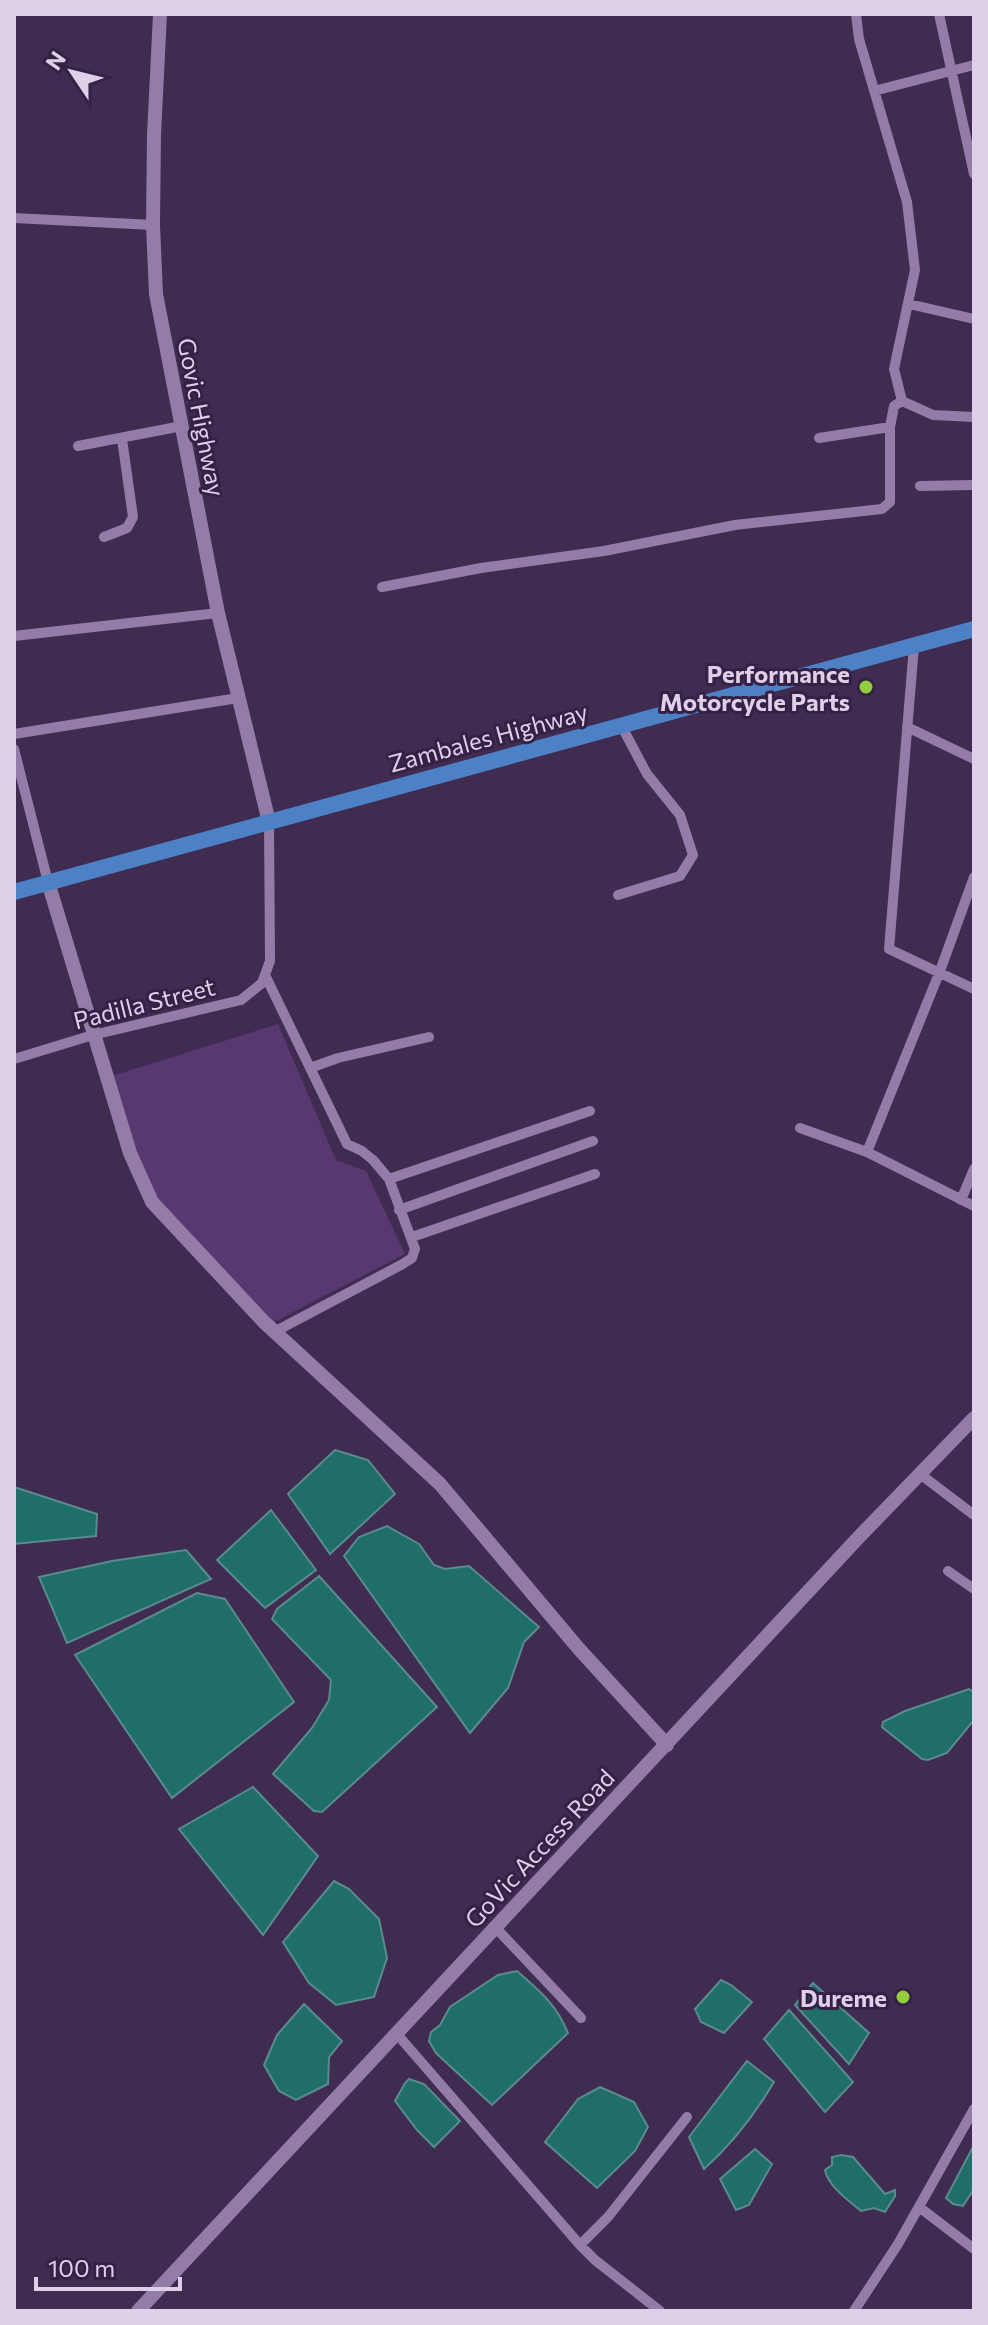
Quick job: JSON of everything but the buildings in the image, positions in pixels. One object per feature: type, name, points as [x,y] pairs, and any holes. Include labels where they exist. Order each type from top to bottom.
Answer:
[{"type":"main road","name":"Govic Highway","points":[[160,14],[154,135],[156,294],[218,613],[269,822]]},
{"type":"main road","name":"Zambales Highway","points":[[14,892],[974,629]]},
{"type":"main road","points":[[48,882],[130,1153],[152,1202],[274,1332],[440,1484],[579,1649],[667,1745]]},
{"type":"main road","name":"GoVic Access Road","points":[[138,2311],[974,1418]]},
{"type":"street","points":[[856,14],[859,39],[907,202],[915,270],[894,369],[902,401]]},
{"type":"street","points":[[939,14],[974,174]]},
{"type":"street","points":[[874,91],[974,65]]},
{"type":"street","points":[[14,218],[153,225]]},
{"type":"street","points":[[909,304],[974,319]]},
{"type":"street","points":[[902,401],[933,415],[974,417]]},
{"type":"street","points":[[382,587],[481,568],[604,551],[735,525],[882,509],[890,502],[890,427],[894,406],[902,401]]},
{"type":"street","points":[[78,446],[182,426]]},
{"type":"street","points":[[819,438],[890,427]]},
{"type":"street","points":[[104,537],[132,524],[122,439]]},
{"type":"street","points":[[920,486],[974,485]]},
{"type":"street","points":[[14,636],[218,613]]},
{"type":"street","points":[[914,646],[889,949],[974,989]]},
{"type":"street","points":[[14,734],[238,698]]},
{"type":"street","points":[[618,895],[680,876],[693,855],[680,815],[647,774],[621,725]]},
{"type":"street","points":[[907,727],[974,759]]},
{"type":"street","points":[[14,749],[48,882]]},
{"type":"street","points":[[269,822],[270,961],[265,975],[347,1144],[373,1160],[389,1179],[415,1249],[412,1258],[274,1332]]},
{"type":"street","points":[[867,1152],[974,877]]},
{"type":"street","name":"Padilla Street","points":[[14,1059],[93,1035],[241,1000],[262,983],[265,975]]},
{"type":"street","points":[[310,1068],[338,1058],[429,1037]]},
{"type":"street","points":[[389,1179],[590,1111]]},
{"type":"street","points":[[800,1128],[867,1152],[974,1206]]},
{"type":"street","points":[[399,1210],[593,1141]]},
{"type":"street","points":[[961,1200],[974,1169]]},
{"type":"street","points":[[412,1237],[595,1174]]},
{"type":"street","points":[[920,1474],[974,1515]]},
{"type":"street","points":[[948,1571],[974,1589]]},
{"type":"street","points":[[495,1927],[581,2018]]},
{"type":"street","points":[[396,2033],[580,2245],[660,2311]]},
{"type":"street","points":[[854,2311],[898,2244],[974,2109]]},
{"type":"street","points":[[580,2245],[608,2217],[687,2117]]},
{"type":"street","points":[[919,2207],[974,2249]]},
{"type":"shaded area","points":[[278,1024],[336,1160],[366,1171],[405,1254],[274,1322],[150,1196],[112,1076]]},
{"type":"shaded area","points":[[335,1450],[368,1460],[395,1494],[330,1554],[288,1494]]},
{"type":"shaded area","points":[[14,1487],[97,1514],[96,1536],[14,1544]]},
{"type":"shaded area","points":[[271,1510],[316,1570],[265,1608],[217,1560]]},
{"type":"shaded area","points":[[387,1526],[419,1544],[434,1565],[445,1569],[469,1566],[539,1627],[524,1642],[508,1688],[470,1733],[344,1556],[359,1537]]},
{"type":"shaded area","points":[[186,1550],[211,1579],[67,1643],[39,1577],[112,1561]]},
{"type":"shaded area","points":[[319,1576],[437,1707],[322,1812],[314,1811],[273,1774],[312,1728],[329,1700],[331,1680],[272,1619],[277,1609]]},
{"type":"shaded area","points":[[197,1593],[225,1599],[294,1702],[172,1798],[75,1655]]},
{"type":"shaded area","points":[[969,1689],[974,1692],[974,1720],[947,1753],[922,1759],[882,1727],[883,1722],[905,1711]]},
{"type":"shaded area","points":[[253,1787],[318,1856],[263,1935],[179,1829]]},
{"type":"shaded area","points":[[334,1881],[349,1889],[379,1919],[387,1958],[374,1997],[336,2005],[309,1983],[283,1942]]},
{"type":"shaded area","points":[[517,1971],[553,2006],[568,2033],[492,2105],[436,2053],[429,2041],[431,2032],[440,2025],[450,2007],[498,1975]]},
{"type":"shaded area","points":[[721,1980],[752,2002],[724,2033],[701,2022],[695,2009]]},
{"type":"shaded area","points":[[813,1983],[869,2033],[849,2064],[795,2005]]},
{"type":"shaded area","points":[[304,2004],[342,2041],[329,2057],[328,2084],[296,2100],[279,2091],[264,2065],[277,2035]]},
{"type":"shaded area","points":[[789,2010],[853,2082],[825,2112],[764,2039]]},
{"type":"shaded area","points":[[747,2061],[774,2082],[742,2128],[704,2169],[689,2137]]},
{"type":"shaded area","points":[[409,2079],[424,2084],[460,2121],[434,2147],[395,2101]]},
{"type":"shaded area","points":[[600,2087],[634,2102],[648,2127],[635,2151],[597,2188],[545,2142],[578,2099]]},
{"type":"shaded area","points":[[974,2145],[974,2189],[963,2206],[953,2204],[946,2198]]},
{"type":"shaded area","points":[[755,2149],[772,2164],[749,2205],[736,2210],[720,2179]]},
{"type":"shaded area","points":[[832,2157],[853,2157],[885,2194],[895,2190],[895,2196],[885,2212],[874,2208],[861,2211],[834,2187],[825,2170],[832,2165]]},
{"type":"place","name":"Performance Motorcycle Parts","points":[[866,687]]},
{"type":"place","name":"Dureme","points":[[903,1997]]}]
